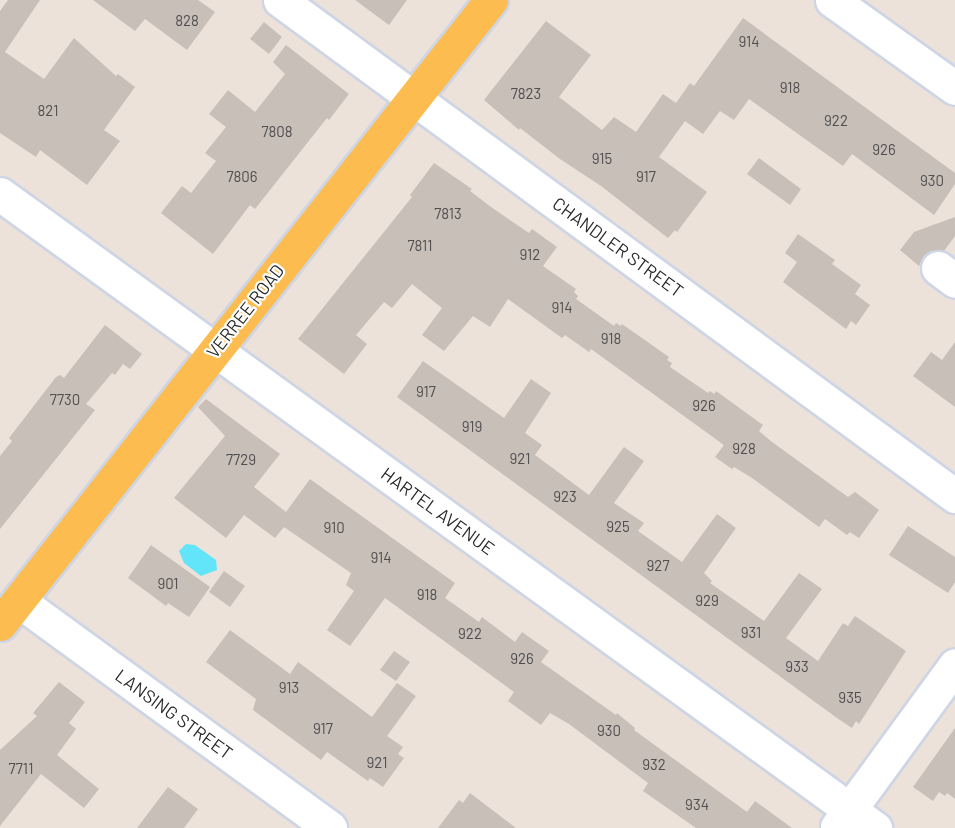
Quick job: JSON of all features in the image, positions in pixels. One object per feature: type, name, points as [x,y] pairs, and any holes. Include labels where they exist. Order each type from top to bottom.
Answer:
[{"type":"main road","name":"VERREE ROAD","points":[[9,612],[491,0]]},
{"type":"street","name":"CHANDLER STREET","points":[[280,0],[955,495]]},
{"type":"street","points":[[832,0],[955,88]]},
{"type":"street","name":"HARTEL AVENUE","points":[[0,194],[215,349],[854,822]]},
{"type":"street","name":"LANSING STREET","points":[[9,612],[330,828]]},
{"type":"street","points":[[854,822],[952,677]]},
{"type":"water","points":[[186,544],[195,545],[216,560],[217,570],[201,576],[184,563],[179,551]]},
{"type":"building","points":[[8,0],[40,0],[5,52],[44,79],[74,38],[116,76],[118,74],[135,87],[104,130],[120,141],[87,185],[40,150],[36,157],[0,133],[0,11]]},
{"type":"building","points":[[93,0],[198,0],[215,12],[187,50],[145,19],[135,31]]},
{"type":"building","points":[[355,0],[407,0],[389,25]]},
{"type":"building","points":[[743,18],[955,173],[955,184],[934,215],[852,154],[843,166],[749,99],[734,120],[720,111],[703,134],[685,121],[659,157],[707,192],[677,232],[675,230],[668,238],[601,186],[560,159],[520,128],[519,130],[484,100],[546,21],[591,55],[559,97],[602,130],[614,117],[636,132],[663,94],[676,103],[690,83],[694,86]]},
{"type":"building","points":[[264,22],[282,37],[269,54],[250,39]]},
{"type":"building","points":[[286,45],[349,94],[329,120],[327,118],[255,209],[250,205],[213,254],[161,213],[182,186],[191,193],[216,161],[205,153],[226,127],[209,114],[228,90],[255,112],[285,74],[273,62]]},
{"type":"building","points":[[759,158],[801,189],[790,205],[747,174]]},
{"type":"building","points":[[434,163],[529,233],[532,229],[557,247],[543,266],[576,289],[574,292],[578,296],[576,299],[614,326],[616,323],[621,326],[622,324],[669,357],[667,360],[672,363],[670,367],[708,393],[710,391],[714,394],[716,391],[763,425],[759,431],[848,497],[855,492],[879,510],[859,538],[850,532],[847,535],[825,519],[819,527],[752,478],[734,467],[732,469],[715,457],[724,445],[591,349],[589,352],[565,335],[562,338],[508,299],[490,327],[473,316],[444,351],[422,335],[442,308],[412,284],[392,308],[384,302],[356,335],[367,344],[344,374],[298,339],[412,197],[410,195]]},
{"type":"building","points":[[955,217],[955,236],[944,251],[931,251],[924,256],[919,266],[900,250],[914,232]]},
{"type":"building","points":[[798,234],[835,260],[832,264],[861,285],[855,294],[870,305],[856,325],[851,321],[846,329],[783,282],[797,262],[785,253]]},
{"type":"building","points":[[105,325],[142,354],[130,369],[123,364],[115,375],[112,373],[86,404],[95,410],[0,529],[0,456],[12,441],[9,438],[56,377],[60,375],[64,378]]},
{"type":"building","points":[[955,342],[955,407],[913,376],[931,352],[942,360]]},
{"type":"building","points":[[423,361],[504,418],[531,379],[551,393],[525,433],[542,445],[535,455],[589,495],[624,447],[644,461],[614,503],[644,523],[638,531],[682,562],[717,514],[736,528],[704,573],[712,581],[710,583],[764,621],[799,573],[822,589],[786,638],[818,661],[843,623],[848,626],[855,616],[906,651],[859,724],[856,721],[852,728],[837,718],[397,397]]},
{"type":"building","points":[[206,399],[280,454],[254,487],[286,512],[310,479],[455,583],[445,598],[479,622],[482,617],[515,642],[522,632],[549,651],[541,662],[616,715],[617,713],[635,728],[634,730],[747,812],[755,801],[792,828],[696,828],[643,791],[648,783],[569,724],[550,713],[541,725],[508,701],[514,692],[385,598],[350,646],[327,630],[354,591],[346,585],[351,573],[284,527],[275,538],[244,515],[226,538],[174,498],[225,436],[198,407]]},
{"type":"building","points":[[908,526],[955,557],[955,582],[948,593],[889,555]]},
{"type":"building","points":[[151,545],[210,587],[189,617],[168,603],[166,606],[128,578]]},
{"type":"building","points":[[224,571],[245,586],[230,607],[209,592]]},
{"type":"building","points":[[230,630],[290,674],[298,662],[372,717],[397,683],[416,696],[387,736],[403,747],[398,754],[404,758],[383,787],[370,778],[368,781],[327,752],[321,760],[253,710],[256,699],[206,662]]},
{"type":"building","points":[[394,651],[410,662],[396,681],[380,670]]},
{"type":"building","points":[[59,682],[85,702],[69,723],[76,729],[57,755],[99,789],[84,808],[41,774],[0,826],[0,750],[37,716],[33,713]]},
{"type":"building","points":[[955,728],[955,799],[947,793],[945,796],[939,792],[933,801],[913,787]]},
{"type":"building","points":[[168,787],[198,809],[184,828],[137,828]]},
{"type":"building","points":[[470,793],[516,828],[438,828],[459,800],[463,803]]}]
